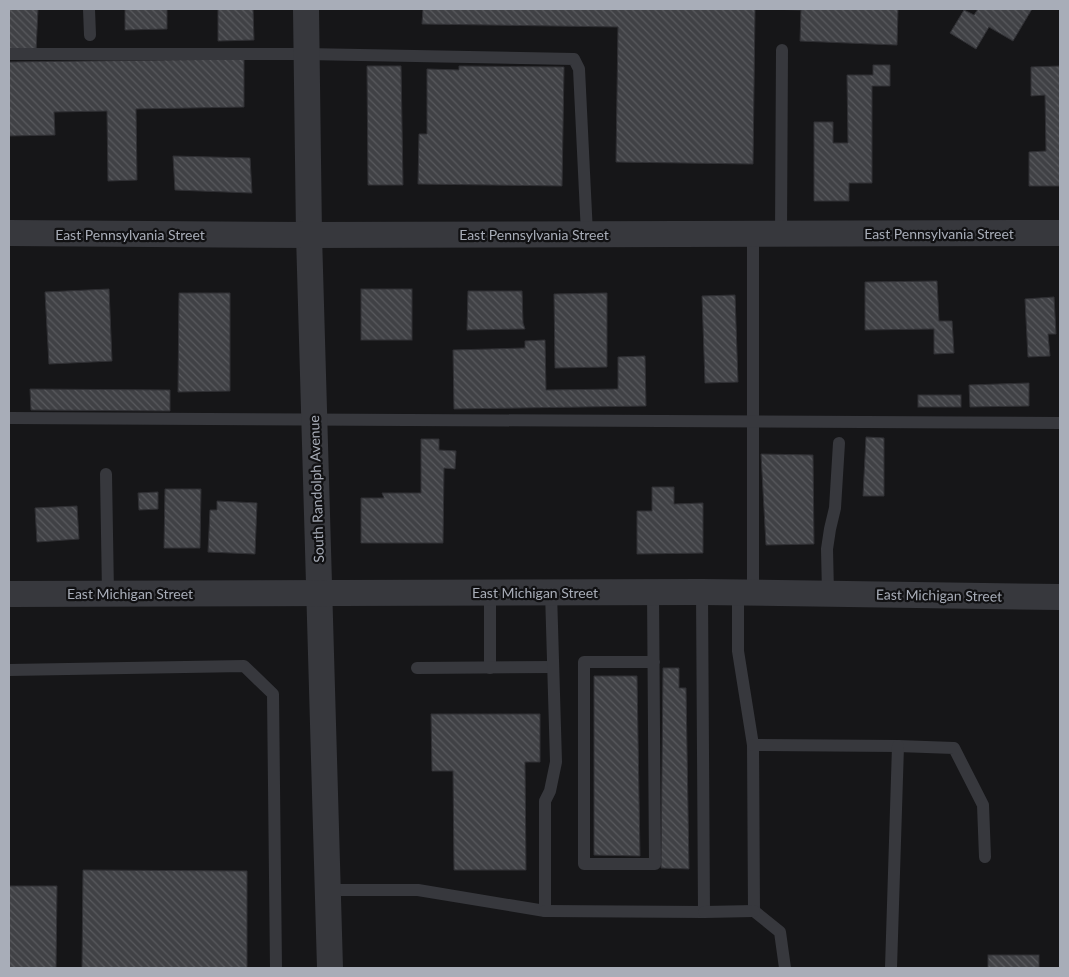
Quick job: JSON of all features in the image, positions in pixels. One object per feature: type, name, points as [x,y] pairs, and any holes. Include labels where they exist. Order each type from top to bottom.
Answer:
[{"type":"street","name":"South Randolph Avenue","points":[[306,9],[309,234],[330,968]]},
{"type":"street","name":"East Pennsylvania Street","points":[[9,233],[1060,233]]},
{"type":"street","name":"East Michigan Street","points":[[9,594],[745,592],[1060,597]]},
{"type":"lane","points":[[89,9],[90,35]]},
{"type":"lane","points":[[781,234],[782,50]]},
{"type":"lane","points":[[9,54],[306,54],[574,58],[579,69],[587,234]]},
{"type":"lane","points":[[753,234],[753,422],[745,592],[738,651],[753,745],[754,911]]},
{"type":"lane","points":[[9,418],[1060,423]]},
{"type":"lane","points":[[828,593],[827,549],[835,508],[839,443]]},
{"type":"lane","points":[[106,474],[108,593]]},
{"type":"lane","points":[[490,592],[490,668]]},
{"type":"lane","points":[[546,911],[544,801],[550,791],[556,762],[551,592]]},
{"type":"lane","points":[[654,592],[655,864],[584,864],[584,662],[654,662]]},
{"type":"lane","points":[[702,592],[704,912]]},
{"type":"lane","points":[[9,670],[244,666],[273,694],[276,968]]},
{"type":"lane","points":[[417,668],[553,667]]},
{"type":"lane","points":[[753,745],[954,748],[982,805],[985,857]]},
{"type":"lane","points":[[891,968],[898,746]]},
{"type":"lane","points":[[328,890],[418,890],[546,911],[754,911],[780,932],[786,968]]},
{"type":"building","points":[[9,9],[38,9],[36,51],[9,51]]},
{"type":"building","points":[[125,9],[167,9],[167,29],[125,30]]},
{"type":"building","points":[[218,9],[253,9],[254,40],[218,41]]},
{"type":"building","points":[[423,9],[755,9],[753,164],[616,162],[618,27],[422,24]]},
{"type":"building","points":[[766,9],[898,9],[897,45],[800,41],[801,10]]},
{"type":"building","points":[[978,9],[1032,9],[1013,41],[989,27],[976,49],[950,33],[964,10],[974,15]]},
{"type":"building","points":[[244,59],[244,107],[136,109],[137,180],[108,181],[107,111],[54,112],[55,135],[9,136],[9,62]]},
{"type":"building","points":[[873,65],[890,65],[890,86],[872,86],[872,183],[849,183],[849,201],[814,201],[814,122],[833,122],[833,143],[848,143],[847,75],[873,75]]},
{"type":"building","points":[[367,66],[401,66],[403,185],[368,185]]},
{"type":"building","points":[[459,66],[564,67],[562,186],[418,184],[419,134],[427,134],[427,69],[459,70]]},
{"type":"building","points":[[1060,66],[1060,186],[1029,186],[1029,152],[1046,151],[1045,95],[1031,96],[1031,67]]},
{"type":"building","points":[[173,156],[250,158],[252,193],[175,190]]},
{"type":"building","points":[[937,281],[939,321],[952,321],[954,353],[934,354],[934,329],[865,330],[865,282]]},
{"type":"building","points":[[109,289],[112,361],[49,364],[45,292]]},
{"type":"building","points":[[361,289],[412,289],[412,340],[361,340]]},
{"type":"building","points":[[468,291],[522,291],[523,323],[525,329],[467,330]]},
{"type":"building","points":[[179,293],[230,293],[230,391],[178,392]]},
{"type":"building","points":[[607,293],[607,367],[555,368],[554,294]]},
{"type":"building","points":[[735,295],[738,382],[705,383],[702,296]]},
{"type":"building","points":[[1054,297],[1056,334],[1048,334],[1050,356],[1028,357],[1025,299]]},
{"type":"building","points":[[545,340],[546,390],[618,389],[618,357],[645,356],[646,406],[454,409],[453,350],[525,348],[525,341]]},
{"type":"building","points":[[1029,383],[1029,406],[970,407],[969,385]]},
{"type":"building","points":[[30,389],[170,390],[170,411],[31,410]]},
{"type":"building","points":[[918,395],[961,395],[961,407],[918,407]]},
{"type":"building","points":[[866,437],[884,438],[884,496],[863,496]]},
{"type":"building","points":[[421,439],[439,439],[439,450],[456,451],[455,469],[444,468],[443,543],[361,543],[361,498],[384,498],[382,493],[421,493]]},
{"type":"building","points":[[761,454],[813,455],[814,544],[766,545]]},
{"type":"building","points":[[652,487],[674,487],[674,504],[703,503],[703,553],[637,554],[637,511],[652,511]]},
{"type":"building","points":[[165,489],[201,489],[200,548],[164,548]]},
{"type":"building","points":[[158,492],[158,509],[139,510],[138,493]]},
{"type":"building","points":[[217,501],[257,503],[255,554],[208,552],[210,510],[217,510]]},
{"type":"building","points":[[77,506],[79,539],[37,542],[35,508]]},
{"type":"building","points":[[663,668],[679,668],[679,688],[686,688],[689,869],[661,868]]},
{"type":"building","points":[[594,676],[637,676],[640,856],[594,855]]},
{"type":"building","points":[[431,714],[540,714],[540,762],[525,762],[526,870],[454,870],[453,771],[432,771]]},
{"type":"building","points":[[83,870],[247,871],[247,968],[82,968]]},
{"type":"building","points":[[9,886],[57,886],[56,968],[9,968]]},
{"type":"building","points":[[988,955],[1039,955],[1039,968],[988,968]]}]
